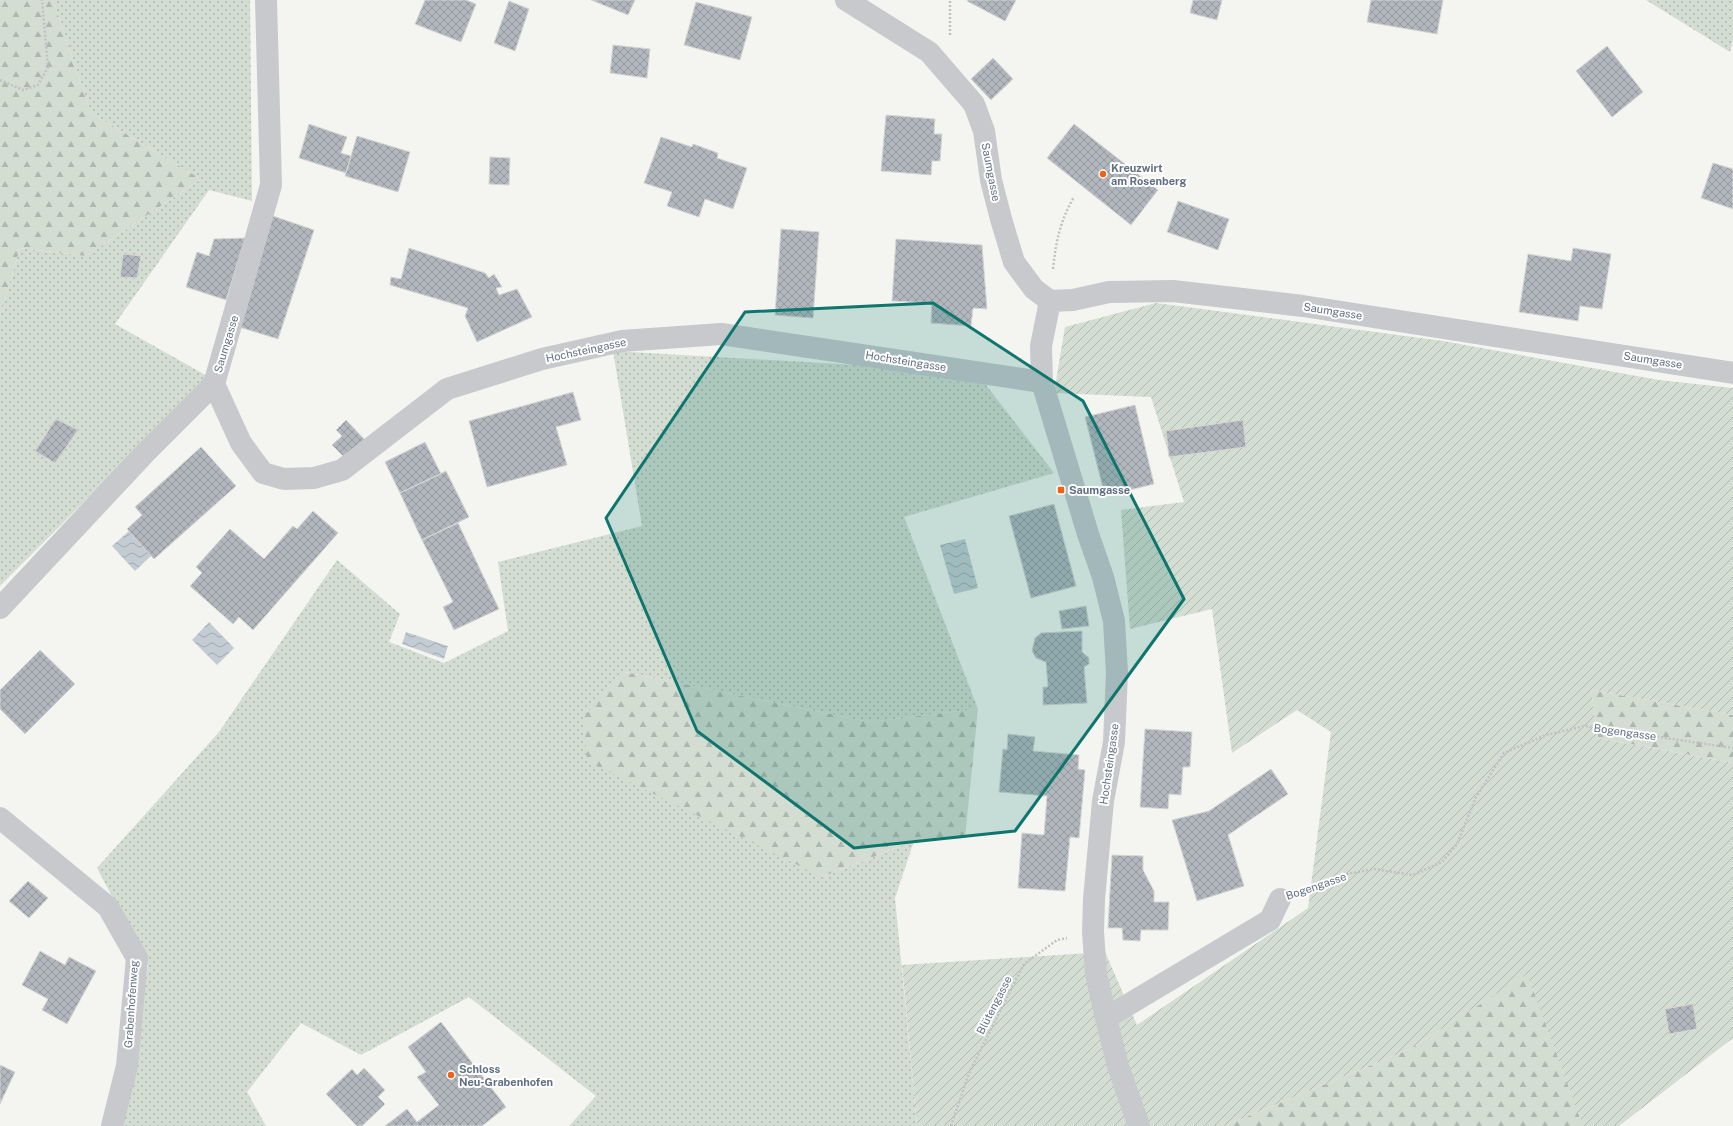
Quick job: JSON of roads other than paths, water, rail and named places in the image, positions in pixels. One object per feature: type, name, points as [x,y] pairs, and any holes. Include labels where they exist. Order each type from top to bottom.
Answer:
[{"type":"street","name":"Saumgasse","points":[[0,608],[146,452],[214,384],[271,185],[266,0]]},
{"type":"street","name":"Saumgasse","points":[[846,0],[929,52],[974,104],[984,131],[991,180],[1014,262],[1034,289],[1050,301],[1073,300],[1109,292],[1173,292],[1311,307],[1733,373]]},
{"type":"street","name":"Hochsteingasse","points":[[1050,301],[1041,346],[1042,382],[1083,519],[1103,577],[1114,621],[1117,673],[1114,742],[1103,801],[1094,899],[1093,932],[1096,974],[1106,1018],[1120,1072],[1140,1126]]},
{"type":"street","name":"Hochsteingasse","points":[[214,384],[241,443],[263,473],[284,479],[314,478],[342,470],[447,388],[542,359],[622,342],[722,334],[1042,382]]},
{"type":"street","name":"Grabenhofenweg","points":[[0,818],[108,907],[137,958],[127,1066],[112,1126]]},
{"type":"street","name":"Bogengasse","points":[[1106,1018],[1270,920],[1280,899]]},
{"type":"water","points":[[129,531],[151,556],[135,571],[112,546]]},
{"type":"water","points":[[965,539],[978,588],[954,594],[940,545]]},
{"type":"water","points":[[209,622],[234,648],[217,665],[192,640]]},
{"type":"water","points":[[406,632],[448,646],[444,659],[402,644]]},
{"type":"place","name":"Kreuzwirt am Rosenberg","points":[[1103,174]]},
{"type":"place","name":"Saumgasse","points":[[1061,490]]},
{"type":"place","name":"Schloss Neu-Grabenhofen","points":[[451,1075]]}]
